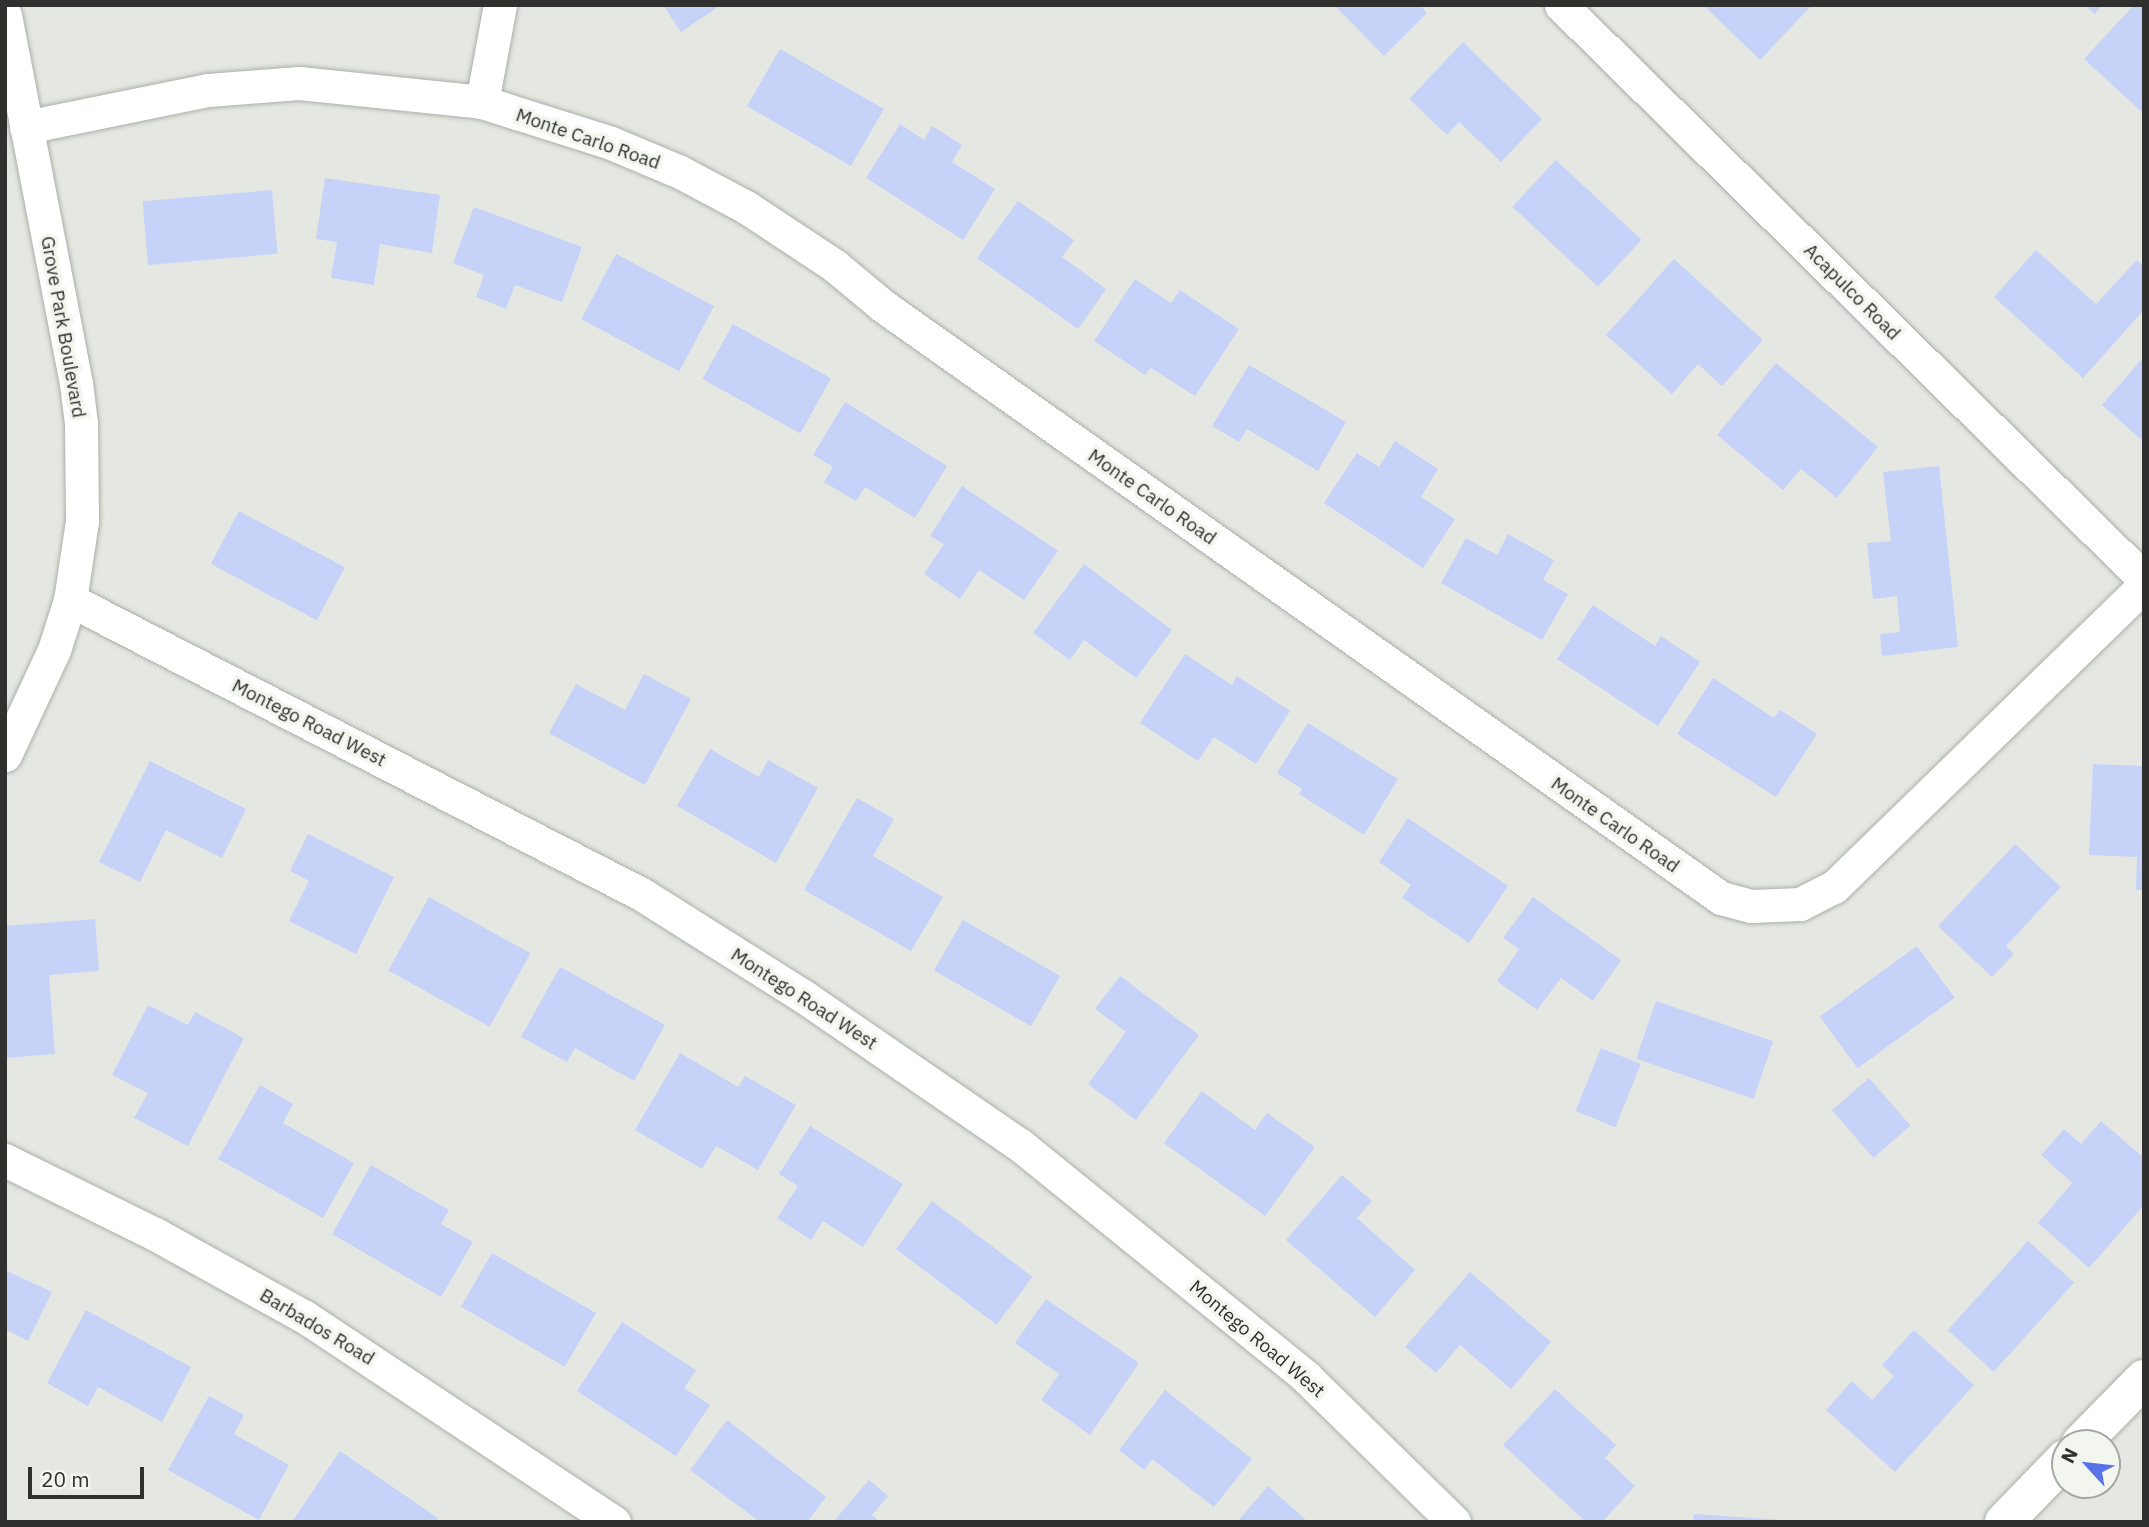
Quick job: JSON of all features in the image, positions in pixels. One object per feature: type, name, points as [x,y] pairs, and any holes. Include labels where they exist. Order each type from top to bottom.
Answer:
[{"type":"street","points":[[482,102],[500,5]]},
{"type":"street","name":"Acapulco Road","points":[[1560,5],[2144,579]]},
{"type":"street","name":"Grove Park Boulevard","points":[[5,15],[81,423],[82,521],[69,600],[34,701],[5,755]]},
{"type":"street","name":"Monte Carlo Road","points":[[26,127],[208,90],[299,83],[482,102],[611,143],[746,207],[1721,898],[1751,906],[1800,904],[1834,887],[2144,586]]},
{"type":"street","name":"Montego Road West","points":[[69,600],[643,895],[803,996],[1031,1154],[1306,1377],[1454,1522]]},
{"type":"street","name":"Barbados Road","points":[[5,1160],[155,1234],[305,1317],[614,1522]]},
{"type":"street","points":[[2095,1429],[2144,1379]]},
{"type":"street","points":[[2004,1522],[2051,1473]]},
{"type":"building","points":[[663,5],[721,5],[681,32]]},
{"type":"building","points":[[1334,5],[1420,5],[1427,13],[1384,56]]},
{"type":"building","points":[[1703,5],[1812,5],[1760,60]]},
{"type":"building","points":[[2084,5],[2102,5],[2095,14]]},
{"type":"building","points":[[2134,5],[2144,5],[2144,114],[2084,59]]},
{"type":"building","points":[[1463,42],[1542,119],[1501,162],[1459,122],[1447,135],[1409,99]]},
{"type":"building","points":[[780,49],[884,109],[851,166],[747,106]]},
{"type":"building","points":[[900,124],[924,140],[932,126],[962,145],[952,162],[995,189],[963,240],[866,178]]},
{"type":"building","points":[[1556,160],[1642,240],[1598,287],[1512,207]]},
{"type":"building","points":[[325,178],[440,195],[432,253],[380,244],[374,285],[331,278],[337,242],[316,239]]},
{"type":"building","points":[[272,190],[278,254],[148,265],[142,201]]},
{"type":"building","points":[[1018,201],[1074,240],[1062,257],[1106,289],[1078,329],[977,258]]},
{"type":"building","points":[[474,207],[582,247],[562,302],[515,285],[506,309],[476,297],[484,275],[453,263]]},
{"type":"building","points":[[2036,250],[2096,304],[2137,260],[2144,266],[2144,310],[2083,378],[1994,297]]},
{"type":"building","points":[[616,254],[714,306],[679,371],[581,319]]},
{"type":"building","points":[[1674,259],[1763,340],[1722,386],[1698,364],[1672,394],[1606,335]]},
{"type":"building","points":[[1135,279],[1171,303],[1180,290],[1239,329],[1195,396],[1151,368],[1145,375],[1094,341]]},
{"type":"building","points":[[733,324],[831,378],[800,433],[702,379]]},
{"type":"building","points":[[2141,360],[2144,361],[2144,442],[2102,405]]},
{"type":"building","points":[[1776,363],[1878,447],[1837,498],[1801,469],[1783,490],[1717,435]]},
{"type":"building","points":[[1249,365],[1346,422],[1318,471],[1247,429],[1239,442],[1212,426]]},
{"type":"building","points":[[845,402],[947,466],[915,518],[865,487],[856,501],[824,482],[833,467],[813,455]]},
{"type":"building","points":[[1395,441],[1438,469],[1421,497],[1455,519],[1423,568],[1324,503],[1357,453],[1379,467]]},
{"type":"building","points":[[1939,466],[1958,647],[1882,656],[1880,634],[1900,632],[1897,596],[1873,599],[1867,543],[1891,541],[1883,472]]},
{"type":"building","points":[[962,486],[1058,551],[1024,600],[979,570],[960,599],[924,574],[944,544],[930,536]]},
{"type":"building","points":[[239,511],[345,567],[317,620],[211,564]]},
{"type":"building","points":[[1508,534],[1554,560],[1543,580],[1568,594],[1542,640],[1441,583],[1466,538],[1497,555]]},
{"type":"building","points":[[1084,564],[1172,630],[1136,678],[1084,640],[1070,660],[1033,633]]},
{"type":"building","points":[[1593,605],[1655,646],[1661,636],[1700,662],[1658,726],[1557,659]]},
{"type":"building","points":[[1185,654],[1232,685],[1237,676],[1290,711],[1256,764],[1214,737],[1198,761],[1140,723]]},
{"type":"building","points":[[644,674],[691,699],[645,785],[549,733],[576,684],[625,710]]},
{"type":"building","points":[[1713,678],[1774,718],[1780,710],[1817,734],[1776,797],[1677,734]]},
{"type":"building","points":[[1308,723],[1398,779],[1364,835],[1299,794],[1302,789],[1277,773]]},
{"type":"building","points":[[710,749],[759,777],[768,760],[818,788],[776,863],[677,806]]},
{"type":"building","points":[[150,761],[246,809],[222,858],[166,830],[140,882],[99,862]]},
{"type":"building","points":[[2093,764],[2144,766],[2144,890],[2136,890],[2137,857],[2089,855]]},
{"type":"building","points":[[857,798],[894,819],[873,856],[943,897],[911,951],[804,890]]},
{"type":"building","points":[[1408,818],[1508,886],[1469,943],[1402,898],[1411,885],[1379,862]]},
{"type":"building","points":[[308,834],[394,877],[356,954],[289,921],[309,881],[290,871]]},
{"type":"building","points":[[2015,844],[2061,887],[2006,946],[2014,954],[1992,977],[1938,926]]},
{"type":"building","points":[[429,897],[530,953],[490,1027],[388,970]]},
{"type":"building","points":[[1533,897],[1621,960],[1593,1001],[1561,978],[1537,1010],[1497,981],[1519,949],[1503,938]]},
{"type":"building","points":[[95,919],[99,971],[49,975],[55,1054],[5,1058],[5,926]]},
{"type":"building","points":[[963,920],[1060,976],[1031,1026],[934,970]]},
{"type":"building","points":[[1917,946],[1955,998],[1858,1068],[1820,1017]]},
{"type":"building","points":[[560,967],[665,1025],[634,1081],[575,1048],[567,1062],[521,1037]]},
{"type":"building","points":[[1120,976],[1199,1035],[1136,1120],[1088,1084],[1126,1032],[1095,1009]]},
{"type":"building","points":[[1656,1001],[1773,1041],[1753,1099],[1636,1059]]},
{"type":"building","points":[[148,1005],[188,1025],[195,1012],[244,1038],[188,1146],[134,1118],[148,1093],[112,1075]]},
{"type":"building","points":[[1601,1048],[1641,1064],[1615,1127],[1576,1111]]},
{"type":"building","points":[[680,1053],[738,1087],[745,1076],[796,1105],[758,1170],[716,1146],[702,1169],[635,1130]]},
{"type":"building","points":[[1869,1078],[1910,1126],[1873,1158],[1832,1110]]},
{"type":"building","points":[[260,1085],[293,1104],[283,1123],[354,1163],[323,1218],[218,1159]]},
{"type":"building","points":[[1202,1091],[1255,1130],[1267,1113],[1315,1147],[1265,1216],[1164,1143]]},
{"type":"building","points":[[2101,1121],[2144,1158],[2144,1205],[2089,1268],[2038,1223],[2072,1183],[2041,1155],[2064,1129],[2081,1144]]},
{"type":"building","points":[[810,1126],[903,1184],[863,1247],[823,1221],[811,1240],[777,1218],[798,1186],[779,1174]]},
{"type":"building","points":[[371,1165],[449,1210],[441,1224],[473,1242],[441,1297],[332,1234]]},
{"type":"building","points":[[1342,1175],[1372,1201],[1357,1218],[1415,1270],[1375,1317],[1286,1240]]},
{"type":"building","points":[[932,1201],[1033,1277],[997,1325],[896,1249]]},
{"type":"building","points":[[2028,1241],[2074,1282],[1994,1372],[1948,1330]]},
{"type":"building","points":[[492,1253],[596,1313],[565,1367],[461,1307]]},
{"type":"building","points":[[5,1270],[52,1292],[28,1341],[5,1329]]},
{"type":"building","points":[[1470,1272],[1551,1342],[1511,1389],[1460,1345],[1436,1373],[1405,1347]]},
{"type":"building","points":[[1046,1299],[1139,1363],[1090,1435],[1041,1400],[1059,1374],[1015,1343]]},
{"type":"building","points":[[86,1310],[191,1367],[162,1422],[98,1387],[88,1406],[47,1383]]},
{"type":"building","points":[[622,1322],[696,1370],[684,1388],[710,1405],[676,1456],[577,1391]]},
{"type":"building","points":[[1914,1330],[1974,1385],[1895,1472],[1826,1410],[1852,1381],[1872,1400],[1894,1376],[1882,1365]]},
{"type":"building","points":[[1555,1389],[1616,1445],[1605,1458],[1635,1486],[1602,1522],[1586,1522],[1503,1445]]},
{"type":"building","points":[[1165,1390],[1252,1459],[1214,1507],[1152,1459],[1144,1470],[1119,1450]]},
{"type":"building","points":[[209,1396],[244,1415],[234,1434],[289,1465],[259,1520],[168,1470]]},
{"type":"building","points":[[727,1420],[826,1497],[807,1522],[760,1522],[690,1470]]},
{"type":"building","points":[[340,1451],[438,1518],[436,1522],[292,1522]]},
{"type":"building","points":[[869,1480],[888,1496],[872,1515],[880,1522],[833,1522]]},
{"type":"building","points":[[1268,1486],[1308,1522],[1237,1522]]},
{"type":"building","points":[[1694,1514],[1783,1520],[1783,1522],[1693,1522]]}]
